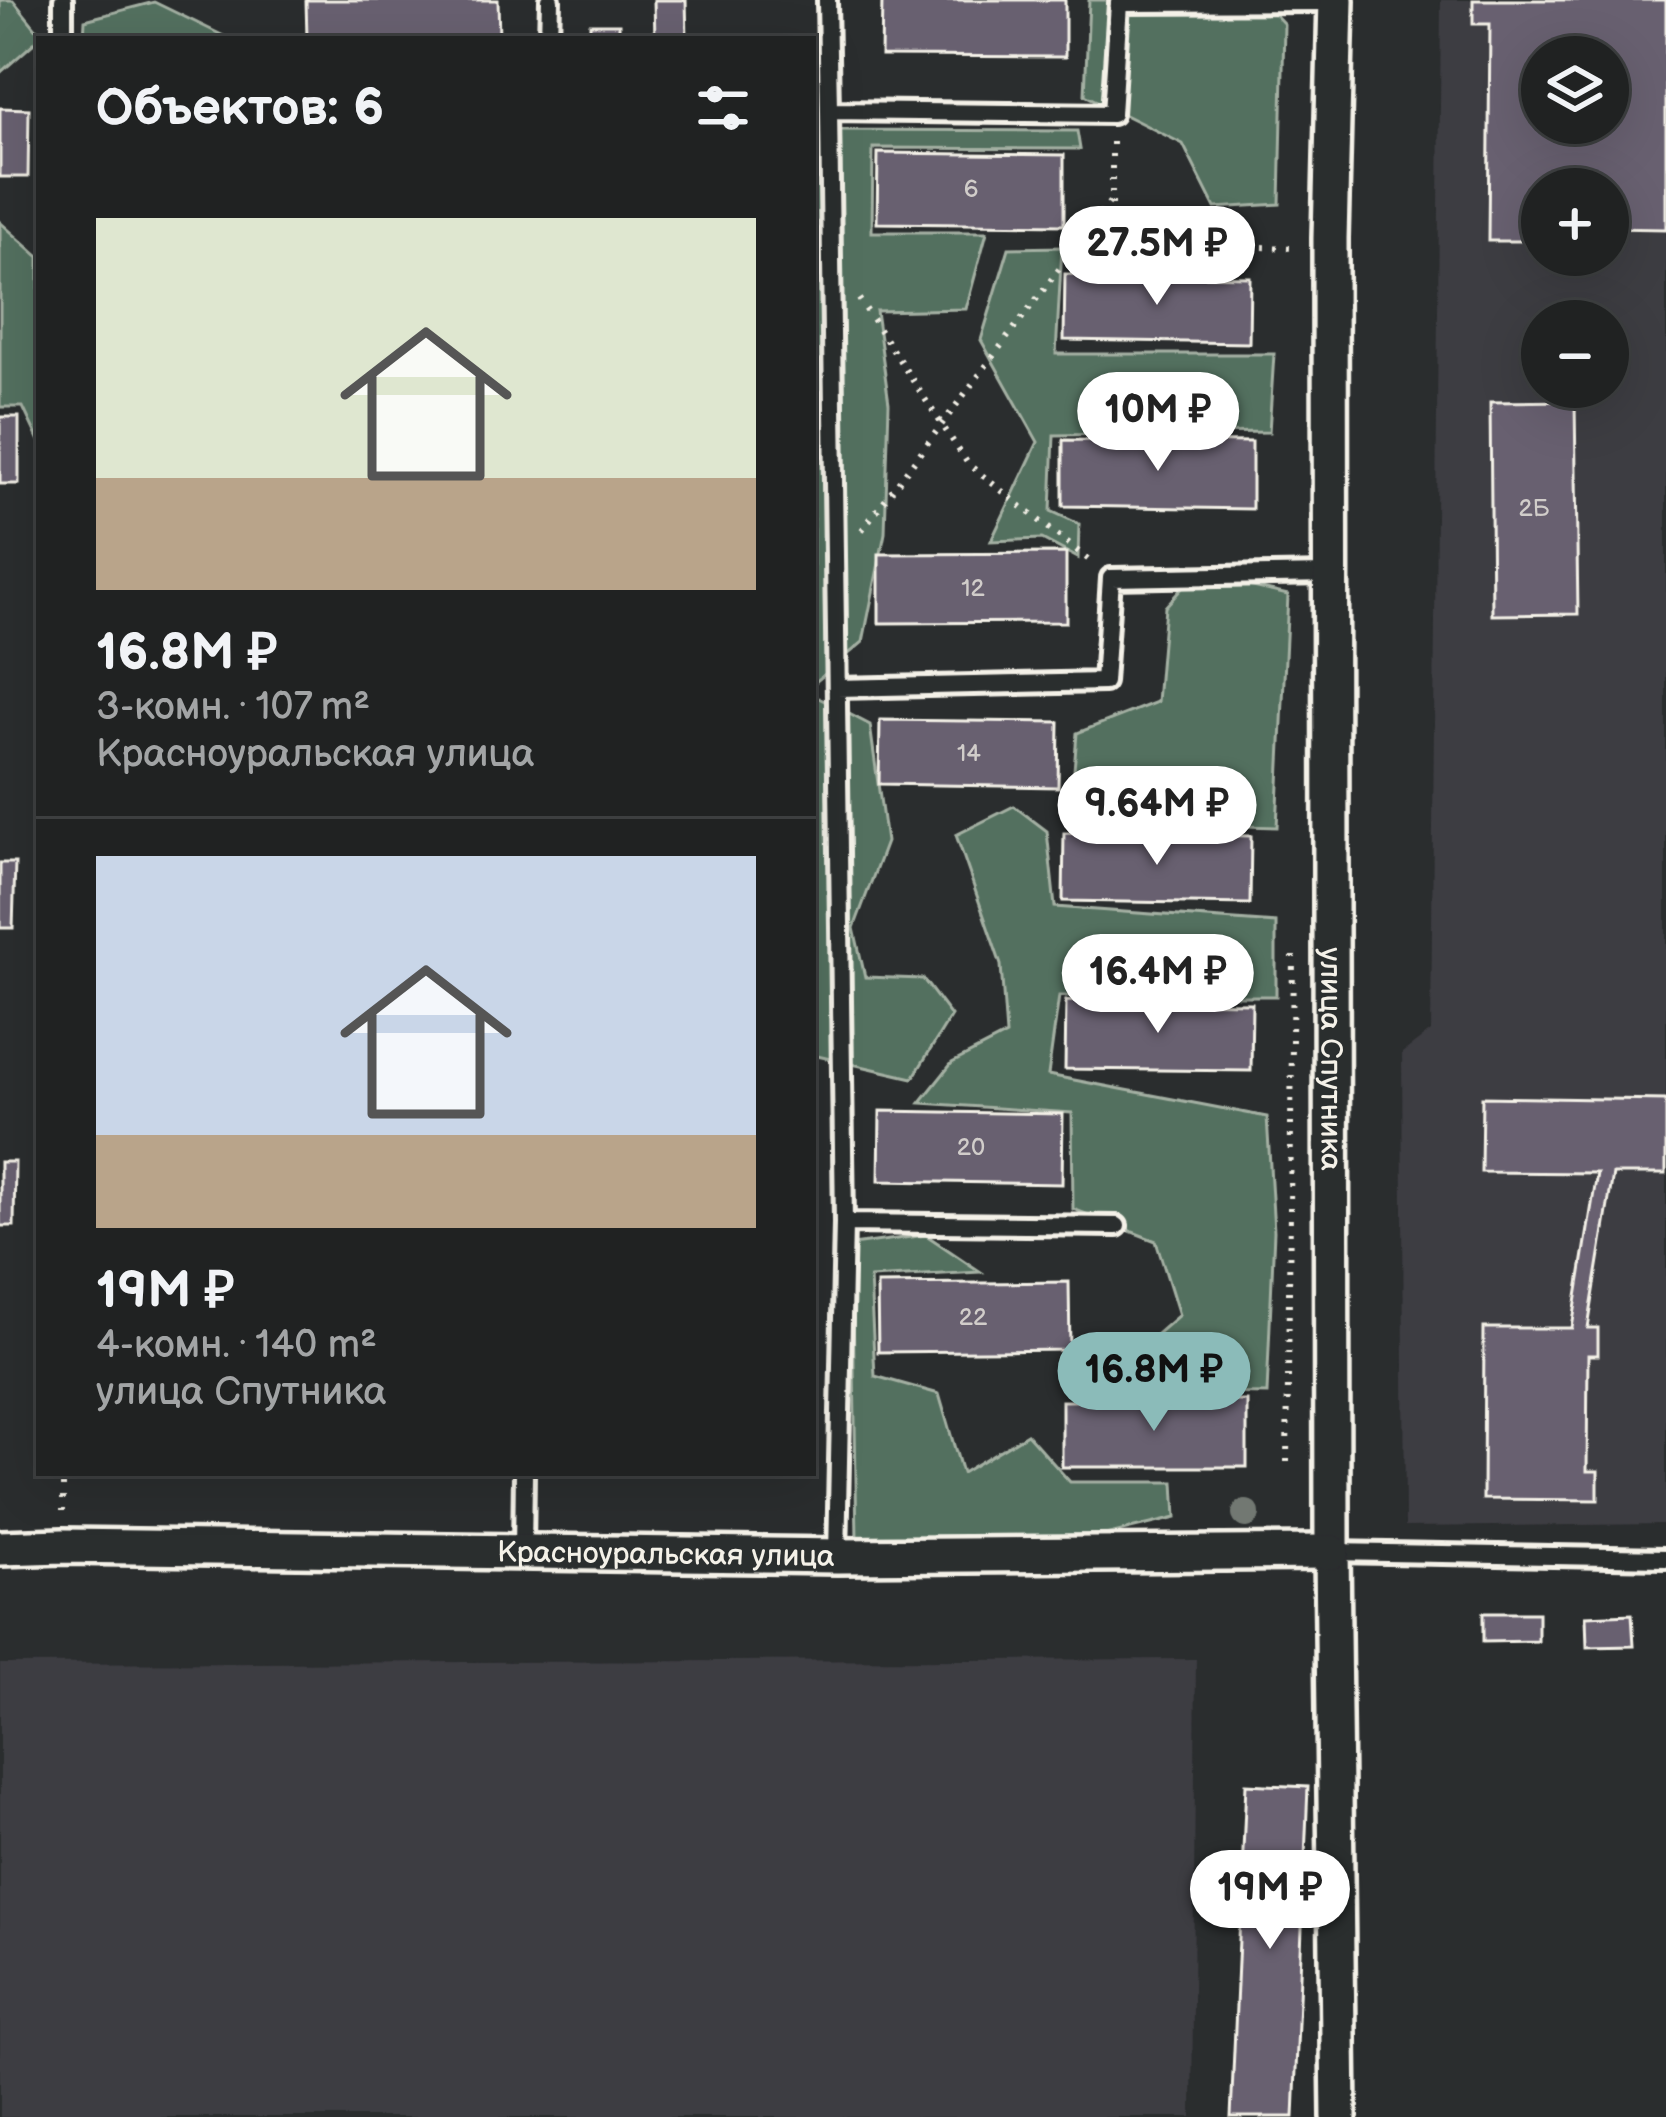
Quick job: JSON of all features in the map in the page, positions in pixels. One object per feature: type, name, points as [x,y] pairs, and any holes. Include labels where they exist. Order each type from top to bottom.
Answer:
[{"type":"street","name":"улица Спутника","points":[[1336,1],[1330,574],[1339,2117]]},
{"type":"street","name":"Красноуральская улица","points":[[0,1548],[837,1556],[1333,1552]]},
{"type":"lane","points":[[63,0],[63,36]]},
{"type":"lane","points":[[549,36],[550,0]]},
{"type":"lane","points":[[827,0],[844,1223],[837,1556]]},
{"type":"lane","points":[[829,111],[1112,114],[1119,2],[1336,1]]},
{"type":"lane","points":[[837,688],[1104,682],[1111,578],[1330,574]]},
{"type":"lane","points":[[844,1223],[1117,1226]]},
{"type":"lane","points":[[523,1552],[524,1476]]},
{"type":"lane","points":[[1333,1552],[1666,1558]]},
{"type":"path","points":[[1112,114],[1112,243],[1300,248]]},
{"type":"path","points":[[835,566],[1112,199]]},
{"type":"path","points":[[831,255],[968,464],[1111,578]]},
{"type":"shaded area","points":[[1441,0],[1666,0],[1666,1524],[1405,1527],[1402,1053],[1431,1031]]},
{"type":"shaded area","points":[[1196,1659],[1192,2117],[0,2117],[0,1664]]},
{"type":"green space","points":[[0,0],[13,0],[42,36],[36,36],[36,41],[0,73]]},
{"type":"green space","points":[[1089,0],[1261,0],[1284,24],[1280,204],[1215,208],[1183,144],[1085,95]]},
{"type":"green space","points":[[154,2],[224,36],[84,36],[85,20]]},
{"type":"green space","points":[[816,108],[819,130],[1077,131],[1080,149],[873,148],[872,232],[987,232],[966,309],[876,311],[889,403],[885,533],[863,642],[816,681]]},
{"type":"green space","points":[[0,222],[36,254],[36,435],[23,407],[0,407]]},
{"type":"green space","points":[[1062,247],[1056,354],[1274,354],[1269,432],[1054,435],[1051,511],[1079,524],[1078,558],[1042,539],[991,541],[1038,442],[981,340],[1009,248]]},
{"type":"green space","points":[[1195,574],[1288,595],[1277,827],[1070,821],[1077,733],[1157,702],[1165,607]]},
{"type":"green space","points":[[816,697],[870,725],[886,842],[854,928],[865,977],[923,979],[951,1016],[913,1078],[816,1056]]},
{"type":"green space","points":[[1014,806],[1047,831],[1055,907],[1276,923],[1276,996],[1059,996],[1048,1075],[1267,1117],[1274,1231],[1267,1394],[1091,1391],[1179,1315],[1156,1241],[1073,1209],[1072,1113],[920,1103],[952,1063],[1006,1035],[1001,965],[956,835]]},
{"type":"green space","points":[[926,1235],[981,1272],[870,1278],[875,1376],[939,1394],[962,1473],[1027,1434],[1070,1482],[1174,1482],[1176,1518],[1051,1548],[857,1540],[852,1245]]},
{"type":"building","points":[[306,0],[498,0],[499,36],[307,36]]},
{"type":"building","points":[[654,0],[686,0],[687,36],[655,36]]},
{"type":"building","points":[[882,0],[1065,0],[1065,57],[881,56]]},
{"type":"building","points":[[1473,0],[1666,0],[1666,229],[1629,228],[1629,168],[1521,168],[1521,241],[1488,241],[1490,24],[1473,24]]},
{"type":"building","points":[[590,24],[619,24],[619,36],[590,36]]},
{"type":"building","points":[[0,108],[29,109],[28,177],[0,177]]},
{"type":"building","points":[[878,153],[1064,155],[1064,225],[877,223]]},
{"type":"building","points":[[1065,274],[1250,277],[1249,343],[1064,340]]},
{"type":"building","points":[[1490,402],[1521,402],[1521,408],[1575,408],[1578,614],[1492,615]]},
{"type":"building","points":[[0,417],[19,417],[19,484],[0,484]]},
{"type":"building","points":[[1063,440],[1252,442],[1252,509],[1063,506]]},
{"type":"building","points":[[1066,553],[1066,622],[879,623],[879,554]]},
{"type":"building","points":[[880,720],[1059,722],[1058,787],[879,784]]},
{"type":"building","points":[[1064,833],[1251,836],[1250,904],[1063,901]]},
{"type":"building","points":[[0,863],[15,863],[13,928],[0,928]]},
{"type":"building","points":[[1066,1001],[1252,1003],[1251,1071],[1065,1069]]},
{"type":"building","points":[[1482,1097],[1666,1100],[1666,1174],[1613,1174],[1588,1328],[1598,1328],[1598,1355],[1588,1355],[1587,1471],[1598,1471],[1598,1500],[1483,1499],[1484,1328],[1572,1328],[1597,1173],[1481,1172]]},
{"type":"building","points":[[880,1111],[1063,1114],[1062,1184],[879,1181]]},
{"type":"building","points":[[0,1162],[15,1162],[14,1226],[0,1226]]},
{"type":"building","points":[[1069,1282],[1070,1350],[878,1352],[877,1284]]},
{"type":"building","points":[[1062,1401],[1247,1401],[1247,1467],[1062,1467]]},
{"type":"building","points":[[1483,1613],[1538,1613],[1538,1641],[1483,1642]]},
{"type":"building","points":[[1632,1614],[1634,1646],[1587,1647],[1586,1616]]},
{"type":"building","points":[[1246,1784],[1308,1787],[1294,2117],[1231,2117]]}]
